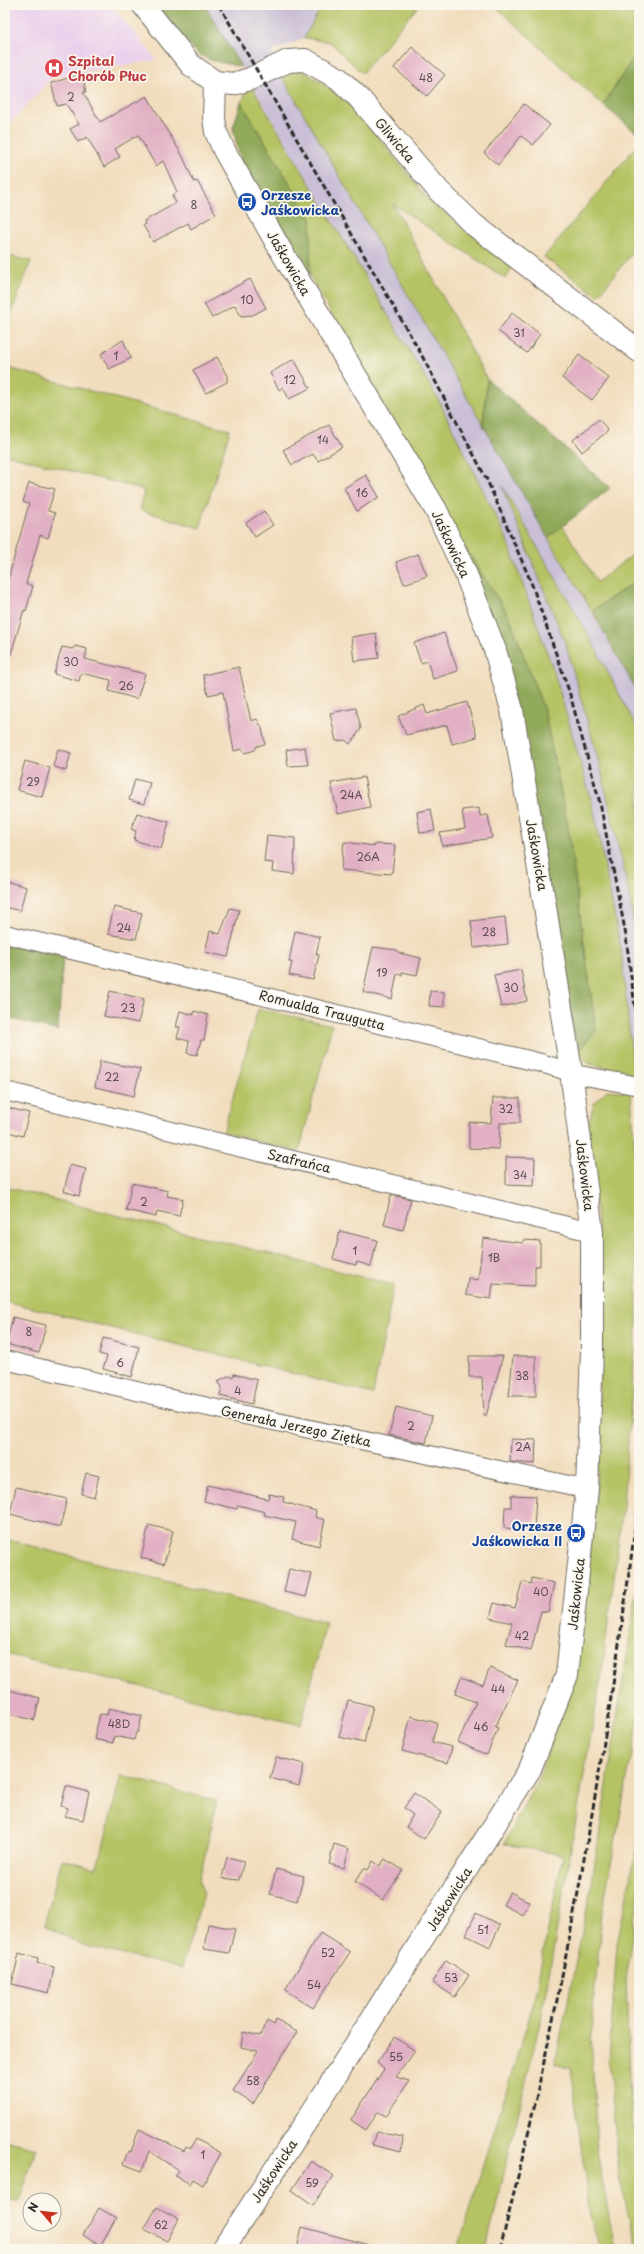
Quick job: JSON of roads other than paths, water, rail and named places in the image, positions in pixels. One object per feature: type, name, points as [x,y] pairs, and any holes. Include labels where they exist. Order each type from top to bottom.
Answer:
[{"type":"street","points":[[143,5],[191,65],[216,82]]},
{"type":"street","name":"Gliwicka","points":[[216,82],[233,84],[250,79],[288,61],[305,60],[338,78],[359,98],[434,185],[473,224],[639,351]]},
{"type":"street","name":"Jaśkowicka","points":[[216,82],[214,118],[216,132],[224,150],[280,249],[436,510],[465,572],[495,650],[512,710],[571,1071],[592,1232],[592,1351],[588,1489],[567,1675],[530,1769],[326,2091],[223,2249]]},
{"type":"street","name":"Romualda Traugutta","points":[[5,934],[571,1071],[639,1086]]},
{"type":"street","name":"Szafrańca","points":[[5,1091],[592,1232]]},
{"type":"street","name":"Generała Jerzego Ziętka","points":[[5,1360],[162,1397],[588,1489]]},
{"type":"railway","points":[[219,5],[420,352],[487,480],[531,582],[569,691],[600,803],[625,930],[639,1037]]},
{"type":"railway","points":[[500,2249],[544,2063],[581,1875],[613,1686],[639,1497]]},
{"type":"place","name":"Szpital Chorób Płuc","points":[[54,68]]},
{"type":"place","name":"Orzesze Jaśkowicka","points":[[247,202]]},
{"type":"place","name":"Orzesze Jaśkowicka II","points":[[576,1533]]}]
